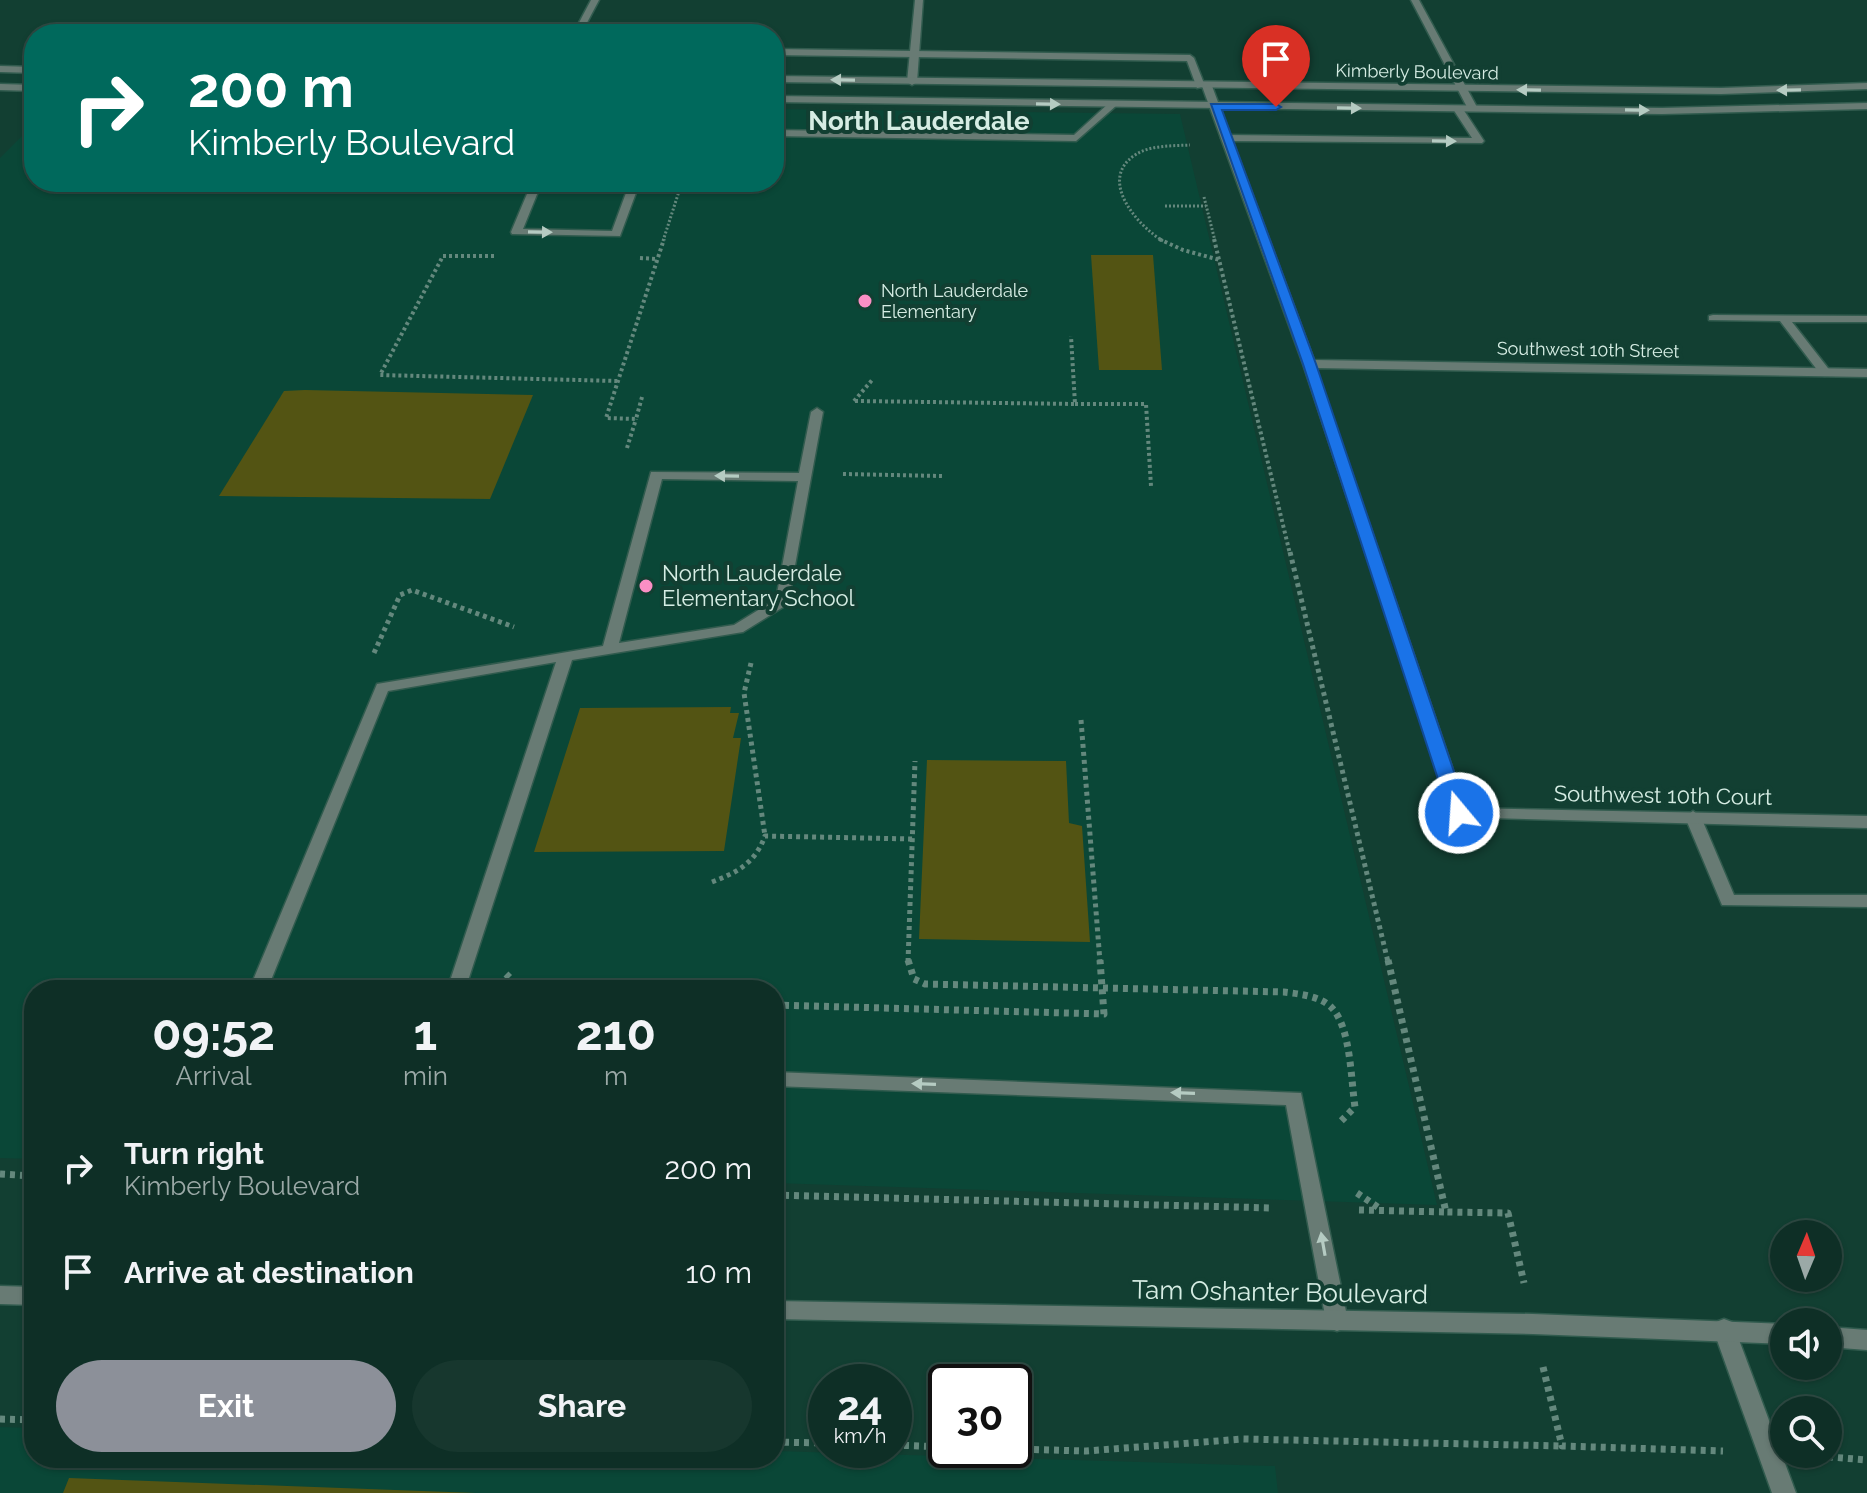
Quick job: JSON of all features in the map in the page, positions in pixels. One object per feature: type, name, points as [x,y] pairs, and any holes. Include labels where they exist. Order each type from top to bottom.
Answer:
[{"type":"street","points":[[582,24],[595,0]]},
{"type":"street","points":[[912,82],[919,0]]},
{"type":"street","points":[[1415,0],[1473,109]]},
{"type":"street","points":[[784,52],[1190,58],[1215,106],[1309,364]]},
{"type":"street","points":[[0,69],[24,70]]},
{"type":"street","name":"Kimberly Boulevard","points":[[784,79],[1721,91],[1867,86]]},
{"type":"street","points":[[0,87],[24,88]]},
{"type":"street","name":"Kimberly Boulevard","points":[[784,99],[1662,111],[1867,106]]},
{"type":"street","points":[[784,133],[1076,138],[1112,105]]},
{"type":"street","points":[[1226,138],[1479,141],[1458,109]]},
{"type":"street","points":[[533,192],[516,232],[616,234],[631,192]]},
{"type":"street","points":[[1713,318],[1867,319]]},
{"type":"street","points":[[1783,318],[1825,372]]},
{"type":"street","name":"Southwest 10th Street","points":[[1309,364],[1867,373]]},
{"type":"street","name":"Southwest 10th Court","points":[[1309,364],[1459,813],[1867,822]]},
{"type":"street","points":[[262,980],[382,687],[738,629],[783,601],[817,412]]},
{"type":"street","points":[[610,649],[656,475],[805,477]]},
{"type":"street","points":[[459,980],[566,656]]},
{"type":"street","points":[[1693,817],[1728,901],[1867,901]]},
{"type":"street","points":[[784,1079],[1294,1098],[1337,1321]]},
{"type":"street","points":[[0,1295],[24,1296]]},
{"type":"street","name":"Tam Oshanter Boulevard","points":[[784,1310],[1533,1324],[1770,1333]]},
{"type":"street","points":[[1724,1329],[1784,1493]]},
{"type":"street","points":[[1842,1338],[1867,1340]]},
{"type":"path","points":[[1182,106],[1195,160]]},
{"type":"path","points":[[1191,145],[1149,149],[1134,155],[1123,164],[1120,176],[1122,194],[1130,214],[1156,237],[1199,256],[1220,260]]},
{"type":"path","points":[[1202,191],[1446,1212]]},
{"type":"path","points":[[642,397],[636,419],[606,418],[679,192]]},
{"type":"path","points":[[1165,206],[1206,206]]},
{"type":"path","points":[[507,256],[443,256],[380,375],[617,381]]},
{"type":"path","points":[[627,258],[657,259]]},
{"type":"path","points":[[1071,336],[1075,404]]},
{"type":"path","points":[[855,401],[1146,404],[1151,486]]},
{"type":"path","points":[[740,660],[752,656]]},
{"type":"path","points":[[784,1005],[1104,1014],[1081,720]]},
{"type":"path","points":[[915,761],[908,964],[914,979],[925,984],[1307,995],[1332,1008],[1341,1024],[1355,1107],[1341,1120],[1343,1132]]},
{"type":"path","points":[[712,882],[744,869],[760,854],[765,836],[913,839]]},
{"type":"path","points":[[503,969],[509,980]]},
{"type":"path","points":[[0,1174],[24,1175]]},
{"type":"path","points":[[1354,1188],[1366,1202],[1382,1210]]},
{"type":"path","points":[[784,1195],[1508,1213],[1562,1446]]},
{"type":"path","points":[[0,1419],[24,1420]]},
{"type":"path","points":[[1032,1450],[1086,1451],[1243,1439],[1769,1452]]},
{"type":"path","points":[[784,1442],[808,1443]]},
{"type":"path","points":[[1842,1458],[1867,1460]]},
{"type":"shaded area","name":"North Lauderdale Elementary School","points":[[784,109],[1180,114],[1437,1205],[784,1183],[784,980],[24,980],[24,1159],[0,1158],[0,158],[24,134],[24,192],[784,192]]},
{"type":"shaded area","points":[[1091,255],[1153,255],[1162,370],[1099,370]]},
{"type":"shaded area","points":[[284,391],[533,395],[490,499],[219,496]]},
{"type":"shaded area","points":[[731,707],[730,713],[739,713],[733,738],[741,738],[724,851],[534,852],[580,708]]},
{"type":"shaded area","points":[[927,760],[1066,761],[1069,823],[1082,826],[1090,942],[919,939]]},
{"type":"shaded area","points":[[0,1427],[24,1428],[24,1468],[784,1468],[784,1451],[808,1452],[808,1468],[912,1468],[912,1455],[928,1456],[928,1468],[1032,1468],[1032,1459],[1275,1466],[1278,1493],[0,1493]]},
{"type":"shaded area","points":[[69,1478],[476,1493],[63,1493]]},
{"type":"place","name":"North Lauderdale Elementary","points":[[865,301]]},
{"type":"place","name":"North Lauderdale Elementary School","points":[[646,586]]},
{"type":"district","name":"North Lauderdale","points":[[919,121]]},
{"type":"route","points":[[1276,107],[1215,106],[1309,364],[1459,813]]}]
